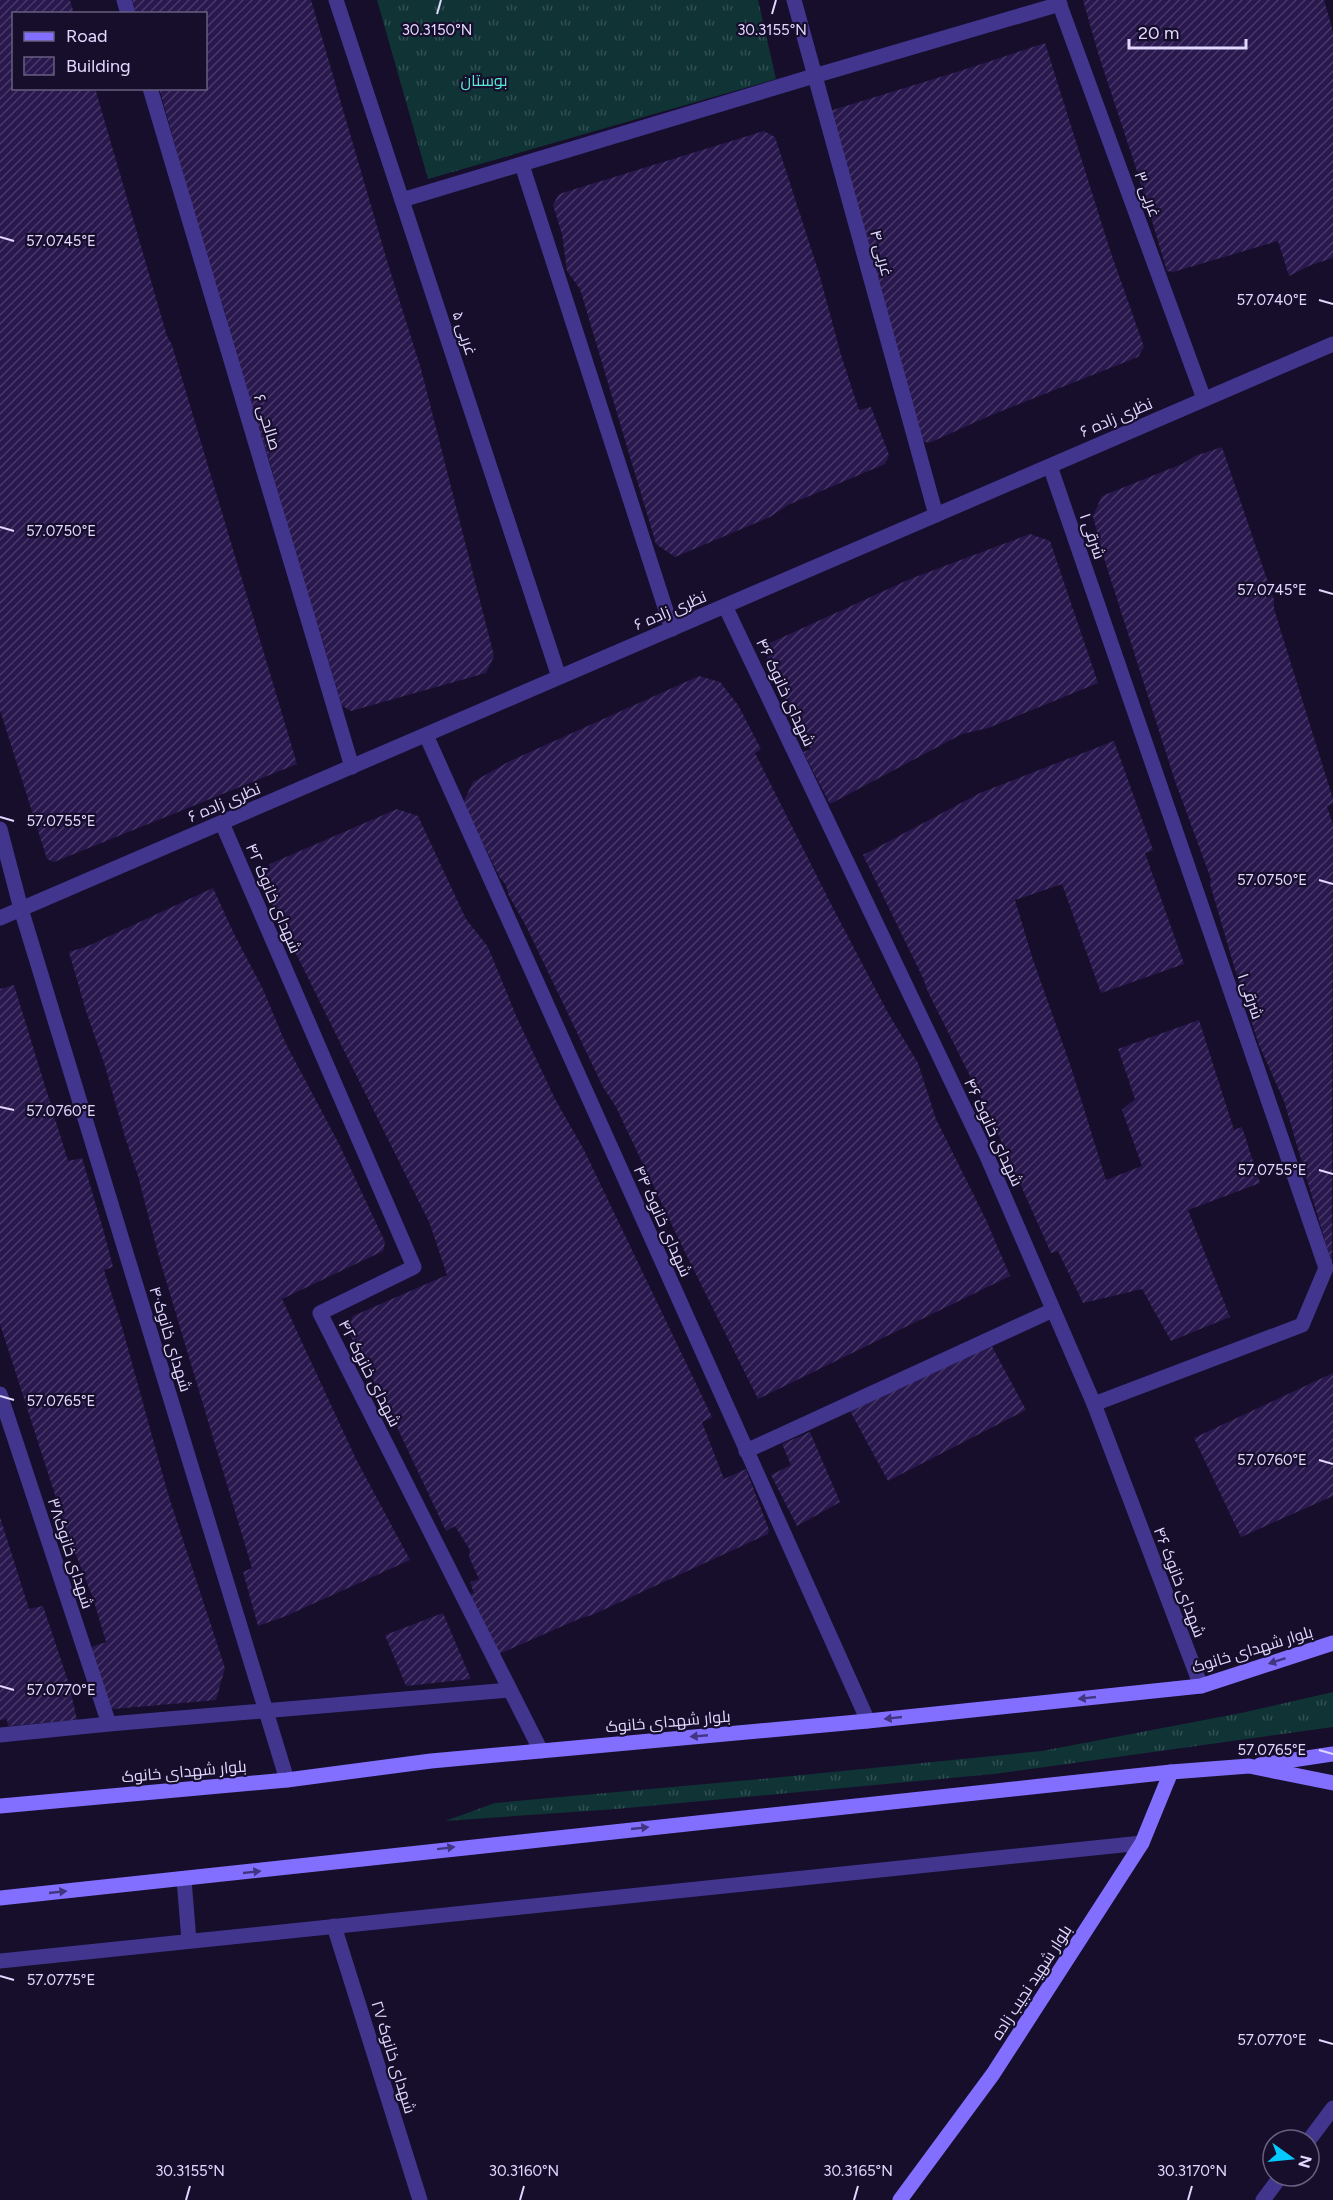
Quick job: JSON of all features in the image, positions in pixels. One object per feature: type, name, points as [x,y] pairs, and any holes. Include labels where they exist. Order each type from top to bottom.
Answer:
[{"type":"main road","name":"بلوار شهدای خانوک","points":[[0,1806],[286,1780],[431,1761],[868,1721],[1201,1686],[1333,1643]]},
{"type":"main road","points":[[0,1898],[320,1865],[457,1847],[1171,1772],[1248,1766],[1333,1754]]},
{"type":"main road","points":[[1248,1766],[1333,1784]]},
{"type":"main road","name":"بلوار شهید نجیب زاده","points":[[900,2200],[993,2074],[1142,1844],[1171,1772]]},
{"type":"street","name":"۵ غربی","points":[[336,0],[559,677]]},
{"type":"street","name":"۴ غربی","points":[[794,0],[936,515]]},
{"type":"street","points":[[402,200],[1059,2]]},
{"type":"street","name":"۳ غربی","points":[[1059,2],[1204,399]]},
{"type":"street","name":"۶ صالحی","points":[[151,90],[352,767]]},
{"type":"street","points":[[522,165],[672,629]]},
{"type":"street","name":"نظری زاده ۶","points":[[0,918],[1333,344]]},
{"type":"street","name":"شرقی ۱","points":[[1050,466],[1326,1268],[1302,1325],[1094,1404]]},
{"type":"street","name":"۴۶ شهدای خانوک","points":[[725,606],[986,1154],[1094,1404],[1201,1686]]},
{"type":"street","name":"۴۴ شهدای خانوک","points":[[426,735],[868,1721]]},
{"type":"street","name":"شهدای خانوک ۴۲","points":[[222,823],[414,1267],[320,1313],[541,1751]]},
{"type":"street","name":"شهدای خانوک۴۰","points":[[0,829],[21,909],[286,1780]]},
{"type":"street","points":[[746,1451],[1053,1310]]},
{"type":"street","name":"شهدای خانوک۳۸","points":[[0,1394],[108,1724]]},
{"type":"street","points":[[0,1735],[510,1690]]},
{"type":"street","points":[[0,1961],[1142,1844]]},
{"type":"street","points":[[184,1879],[189,1941]]},
{"type":"street","name":"شهدای خانوک ۲۷","points":[[334,1926],[420,2200]]},
{"type":"street","points":[[1318,2128],[1333,2108]]},
{"type":"green space","name":"بوستان","points":[[377,0],[758,0],[776,79],[428,179]]},
{"type":"green space","points":[[1333,1692],[1333,1727],[994,1774],[616,1809],[445,1821],[495,1803],[1042,1751],[1241,1713]]},
{"type":"building","points":[[0,0],[70,0],[73,12],[12,12],[12,90],[96,90],[167,336],[172,345],[297,764],[54,862],[47,859],[0,710]]},
{"type":"building","points":[[132,0],[311,0],[421,369],[494,656],[486,673],[351,711],[341,705],[321,635],[315,624],[270,463],[239,369],[225,312],[204,249],[160,90],[207,90],[207,12],[135,12]]},
{"type":"building","points":[[1083,0],[1324,0],[1333,32],[1333,258],[1311,265],[1289,276],[1278,241],[1173,272],[1167,271]]},
{"type":"building","points":[[1045,43],[1110,250],[1144,347],[1138,357],[989,416],[929,443],[916,439],[823,113]]},
{"type":"building","points":[[764,131],[775,137],[819,273],[841,355],[859,410],[871,407],[889,455],[885,464],[788,505],[770,517],[675,557],[656,544],[580,289],[567,271],[562,234],[553,205],[559,194]]},
{"type":"building","points":[[1222,447],[1274,600],[1274,609],[1333,799],[1333,804],[1327,806],[1333,825],[1332,1265],[1284,1101],[1259,1045],[1241,990],[1210,884],[1211,879],[1175,781],[1103,555],[1093,516],[1102,496],[1182,464],[1195,456]]},
{"type":"building","points":[[1030,534],[1050,541],[1098,683],[988,728],[962,734],[830,804],[803,752],[811,749],[766,663],[770,643],[910,579]]},
{"type":"building","points":[[699,676],[720,682],[738,705],[761,749],[755,753],[888,1013],[918,1063],[936,1119],[987,1222],[1010,1276],[758,1399],[616,1107],[603,1087],[527,928],[508,894],[506,885],[500,878],[463,803],[473,782],[510,761]]},
{"type":"building","points":[[1114,741],[1153,850],[1145,853],[1184,964],[1101,993],[1062,884],[1015,900],[1106,1180],[1142,1166],[1122,1110],[1135,1099],[1118,1049],[1199,1020],[1234,1130],[1242,1127],[1260,1183],[1188,1210],[1230,1317],[1171,1341],[1142,1289],[1083,1303],[1058,1251],[1051,1253],[990,1116],[863,855],[980,793]]},
{"type":"building","points":[[397,809],[418,816],[466,919],[488,947],[517,1018],[555,1099],[584,1150],[712,1417],[702,1422],[724,1479],[746,1469],[769,1530],[768,1534],[592,1615],[490,1658],[465,1596],[474,1593],[470,1582],[479,1579],[469,1557],[470,1550],[455,1526],[446,1531],[347,1329],[353,1316],[447,1275],[430,1224],[262,885],[270,864]]},
{"type":"building","points":[[213,888],[262,987],[285,1042],[339,1144],[385,1242],[383,1251],[282,1299],[356,1459],[410,1560],[286,1616],[258,1626],[243,1572],[252,1568],[159,1257],[138,1176],[69,952],[88,946]]},
{"type":"building","points":[[14,985],[68,1161],[82,1158],[103,1229],[113,1267],[104,1270],[168,1494],[225,1668],[216,1700],[114,1709],[101,1703],[83,1650],[106,1642],[93,1598],[67,1532],[0,1324],[0,989]]},
{"type":"building","points":[[988,1339],[1026,1410],[888,1481],[850,1411]]},
{"type":"building","points":[[1333,1373],[1333,1496],[1241,1537],[1194,1438]]},
{"type":"building","points":[[810,1432],[840,1502],[797,1526],[771,1475],[791,1465],[782,1444]]},
{"type":"building","points":[[0,1517],[29,1609],[43,1606],[69,1684],[77,1720],[8,1726],[7,1719],[0,1720]]},
{"type":"building","points":[[443,1613],[471,1679],[406,1686],[385,1635]]}]
